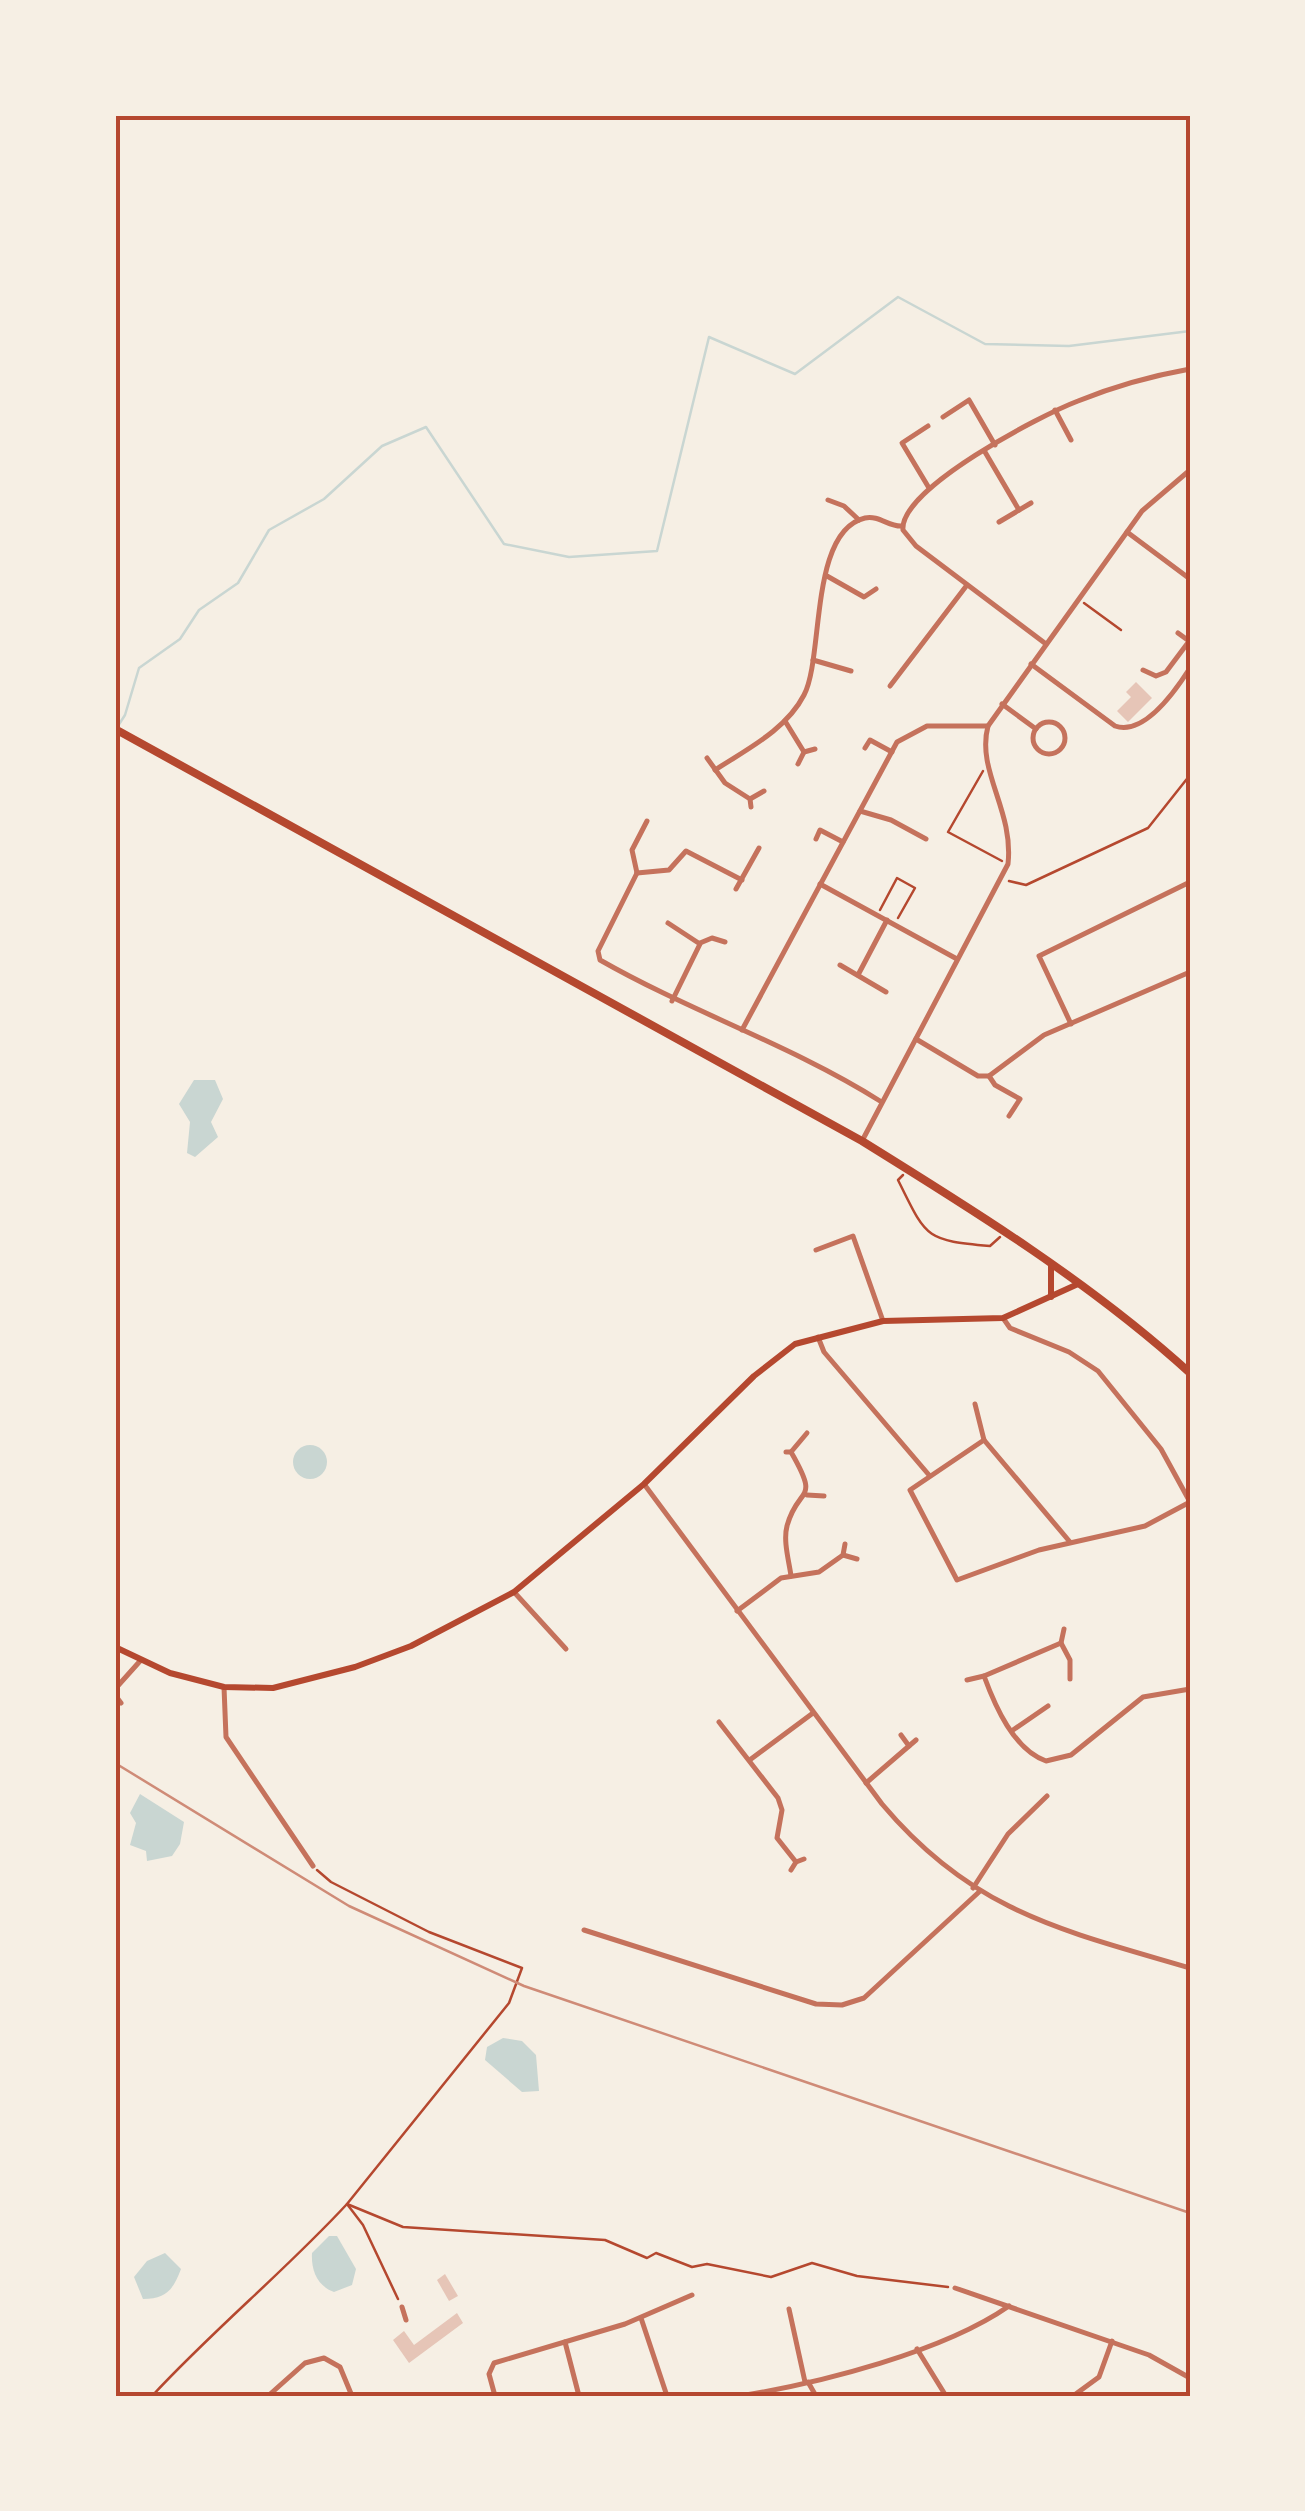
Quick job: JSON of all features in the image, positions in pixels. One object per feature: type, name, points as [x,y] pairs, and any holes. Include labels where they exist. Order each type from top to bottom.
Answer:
[{"type":"main road","points":[[118,731],[862,1141],[1135,1322],[1190,1372]]},
{"type":"main road","points":[[1050,1298],[1051,1264]]},
{"type":"main road","points":[[115,1647],[170,1673],[224,1687],[273,1688],[355,1667],[440,1635],[514,1592],[644,1484],[754,1376],[796,1344],[884,1322],[1003,1318],[1078,1284]]},
{"type":"street","points":[[902,526],[906,511],[928,488],[1055,410],[1132,381],[1190,369]]},
{"type":"street","points":[[943,417],[968,400],[995,445]]},
{"type":"street","points":[[1055,410],[1070,440]]},
{"type":"street","points":[[928,426],[902,443],[928,488]]},
{"type":"street","points":[[984,452],[1019,510]]},
{"type":"street","points":[[862,1141],[1004,878],[1010,830],[988,763],[988,726],[1155,496],[1190,470]]},
{"type":"street","points":[[828,500],[844,506],[859,520]]},
{"type":"street","points":[[999,522],[1031,503]]},
{"type":"street","points":[[716,770],[785,721],[805,694],[813,660],[816,614],[826,575],[839,542],[859,520],[874,518],[902,526],[916,546],[1046,644]]},
{"type":"street","points":[[1127,532],[1190,579]]},
{"type":"street","points":[[826,575],[864,597]]},
{"type":"street","points":[[890,686],[967,585]]},
{"type":"street","points":[[864,597],[876,589]]},
{"type":"street","points":[[864,597],[864,606]]},
{"type":"street","points":[[1143,670],[1156,676],[1166,672],[1189,640],[1178,632]]},
{"type":"street","points":[[813,660],[828,662],[836,674],[851,672]]},
{"type":"street","points":[[1030,664],[1121,728],[1138,726],[1189,673]]},
{"type":"street","points":[[901,673],[910,680]]},
{"type":"street","points":[[1001,704],[1036,728]]},
{"type":"street","points":[[785,721],[804,752]]},
{"type":"street","points":[[1048,722],[1058,724],[1064,732],[1062,746],[1051,753],[1042,752],[1034,742],[1036,728],[1048,722]]},
{"type":"street","points":[[742,1030],[892,752],[906,734],[920,727],[988,726]]},
{"type":"street","points":[[865,748],[870,740],[892,752]]},
{"type":"street","points":[[798,764],[804,752],[815,748]]},
{"type":"street","points":[[707,758],[725,783],[750,802],[764,791]]},
{"type":"street","points":[[860,811],[923,838],[915,846]]},
{"type":"street","points":[[647,821],[632,850],[637,873],[598,955],[672,1001],[814,1064],[880,1102]]},
{"type":"street","points":[[816,839],[820,830],[843,842]]},
{"type":"street","points":[[736,889],[759,848]]},
{"type":"street","points":[[637,873],[669,870],[686,851],[742,880]]},
{"type":"street","points":[[1071,1024],[1039,956],[1190,882]]},
{"type":"street","points":[[820,884],[957,959]]},
{"type":"street","points":[[858,975],[888,919]]},
{"type":"street","points":[[668,923],[700,943]]},
{"type":"street","points":[[672,1001],[700,943],[712,938],[724,942]]},
{"type":"street","points":[[840,965],[886,992]]},
{"type":"street","points":[[916,1040],[978,1076],[990,1076],[1035,1040],[1190,972]]},
{"type":"street","points":[[990,1076],[996,1086],[1020,1099],[1009,1116]]},
{"type":"street","points":[[1015,1106],[1025,1113]]},
{"type":"street","points":[[816,1250],[852,1232],[884,1322]]},
{"type":"street","points":[[984,1440],[913,1484],[911,1499],[958,1580],[1070,1542],[1144,1526],[1190,1502],[1161,1449],[1098,1372],[1069,1352],[1010,1328],[1003,1318]]},
{"type":"street","points":[[818,1337],[824,1352],[928,1475]]},
{"type":"street","points":[[975,1404],[984,1440],[1070,1542]]},
{"type":"street","points":[[791,1576],[788,1523],[807,1495],[804,1474],[788,1452],[808,1434]]},
{"type":"street","points":[[644,1484],[871,1789],[924,1850],[972,1888],[1044,1924],[1190,1968]]},
{"type":"street","points":[[807,1495],[824,1496]]},
{"type":"street","points":[[737,1611],[772,1583],[820,1572],[843,1555],[845,1544]]},
{"type":"street","points":[[843,1555],[857,1560]]},
{"type":"street","points":[[514,1592],[566,1648]]},
{"type":"street","points":[[1064,1630],[1061,1643],[1070,1660],[1070,1679]]},
{"type":"street","points":[[967,1680],[1061,1643]]},
{"type":"street","points":[[121,1704],[115,1692],[142,1660]]},
{"type":"street","points":[[984,1676],[994,1702],[1032,1756],[1060,1761],[1143,1697],[1190,1689]]},
{"type":"street","points":[[224,1687],[226,1737],[313,1866]]},
{"type":"street","points":[[1013,1730],[1048,1706]]},
{"type":"street","points":[[751,1759],[814,1713]]},
{"type":"street","points":[[719,1722],[751,1759],[782,1805],[776,1835],[796,1862]]},
{"type":"street","points":[[901,1735],[909,1746]]},
{"type":"street","points":[[866,1782],[916,1740]]},
{"type":"street","points":[[972,1888],[1008,1834],[1048,1796]]},
{"type":"street","points":[[791,1870],[804,1859]]},
{"type":"street","points":[[584,1930],[816,2004],[842,2005],[864,1998],[980,1892]]},
{"type":"street","points":[[955,2288],[1151,2355],[1190,2378]]},
{"type":"street","points":[[495,2396],[489,2368],[641,2318],[692,2295]]},
{"type":"street","points":[[740,2396],[807,2382],[917,2348],[981,2326],[1009,2306]]},
{"type":"street","points":[[402,2307],[406,2320]]},
{"type":"street","points":[[788,2309],[807,2382],[816,2396]]},
{"type":"street","points":[[641,2318],[667,2396]]},
{"type":"street","points":[[565,2342],[580,2396]]},
{"type":"street","points":[[1073,2396],[1098,2377],[1112,2342]]},
{"type":"street","points":[[917,2348],[946,2396]]},
{"type":"street","points":[[268,2396],[305,2363],[324,2358],[340,2366],[352,2396]]},
{"type":"path","points":[[1079,599],[1122,630]]},
{"type":"path","points":[[988,763],[948,832],[1008,864]]},
{"type":"path","points":[[1004,878],[1026,884],[1148,828],[1190,775]]},
{"type":"path","points":[[878,914],[897,878],[915,888],[895,924]]},
{"type":"path","points":[[906,1168],[898,1180],[928,1234],[940,1241],[990,1246],[1004,1232]]},
{"type":"path","points":[[152,2396],[219,2324],[310,2245],[346,2204],[509,2003],[522,1971],[371,1903],[331,1882],[313,1866]]},
{"type":"path","points":[[346,2204],[403,2227],[605,2240],[647,2258],[656,2253],[692,2267],[707,2264],[771,2277],[812,2263],[858,2276],[955,2288]]},
{"type":"path","points":[[346,2204],[363,2225],[402,2307]]},
{"type":"shaded area","points":[[194,1080],[215,1080],[223,1099],[211,1122],[218,1137],[195,1157],[187,1153],[190,1122],[179,1104]]},
{"type":"shaded area","points":[[310,1445],[322,1450],[327,1462],[322,1474],[310,1479],[298,1474],[293,1462],[298,1450]]},
{"type":"shaded area","points":[[140,1794],[184,1822],[180,1844],[172,1856],[147,1861],[146,1851],[130,1845],[136,1823],[130,1813]]},
{"type":"shaded area","points":[[503,2038],[522,2041],[536,2055],[539,2091],[522,2092],[485,2060],[487,2047]]},
{"type":"shaded area","points":[[329,2236],[337,2236],[356,2269],[352,2285],[334,2292],[319,2282],[312,2259],[312,2253]]},
{"type":"shaded area","points":[[165,2253],[181,2269],[178,2276],[163,2295],[143,2299],[134,2277],[147,2261]]},
{"type":"building","points":[[1136,682],[1152,698],[1128,722],[1117,711],[1131,697],[1126,692]]},
{"type":"building","points":[[445,2274],[458,2296],[449,2301],[437,2280]]},
{"type":"building","points":[[457,2313],[463,2323],[409,2363],[393,2340],[404,2331],[414,2345]]},
{"type":"waterway","points":[[116,729],[125,715],[139,668],[180,639],[199,610],[238,583],[269,530],[324,499],[382,446],[426,427],[504,544],[569,557],[657,551],[709,337],[795,374],[898,297],[985,344],[1069,346],[1190,331]]},
{"type":"railway","points":[[115,1763],[349,1906],[524,1986],[1190,2213]]}]
